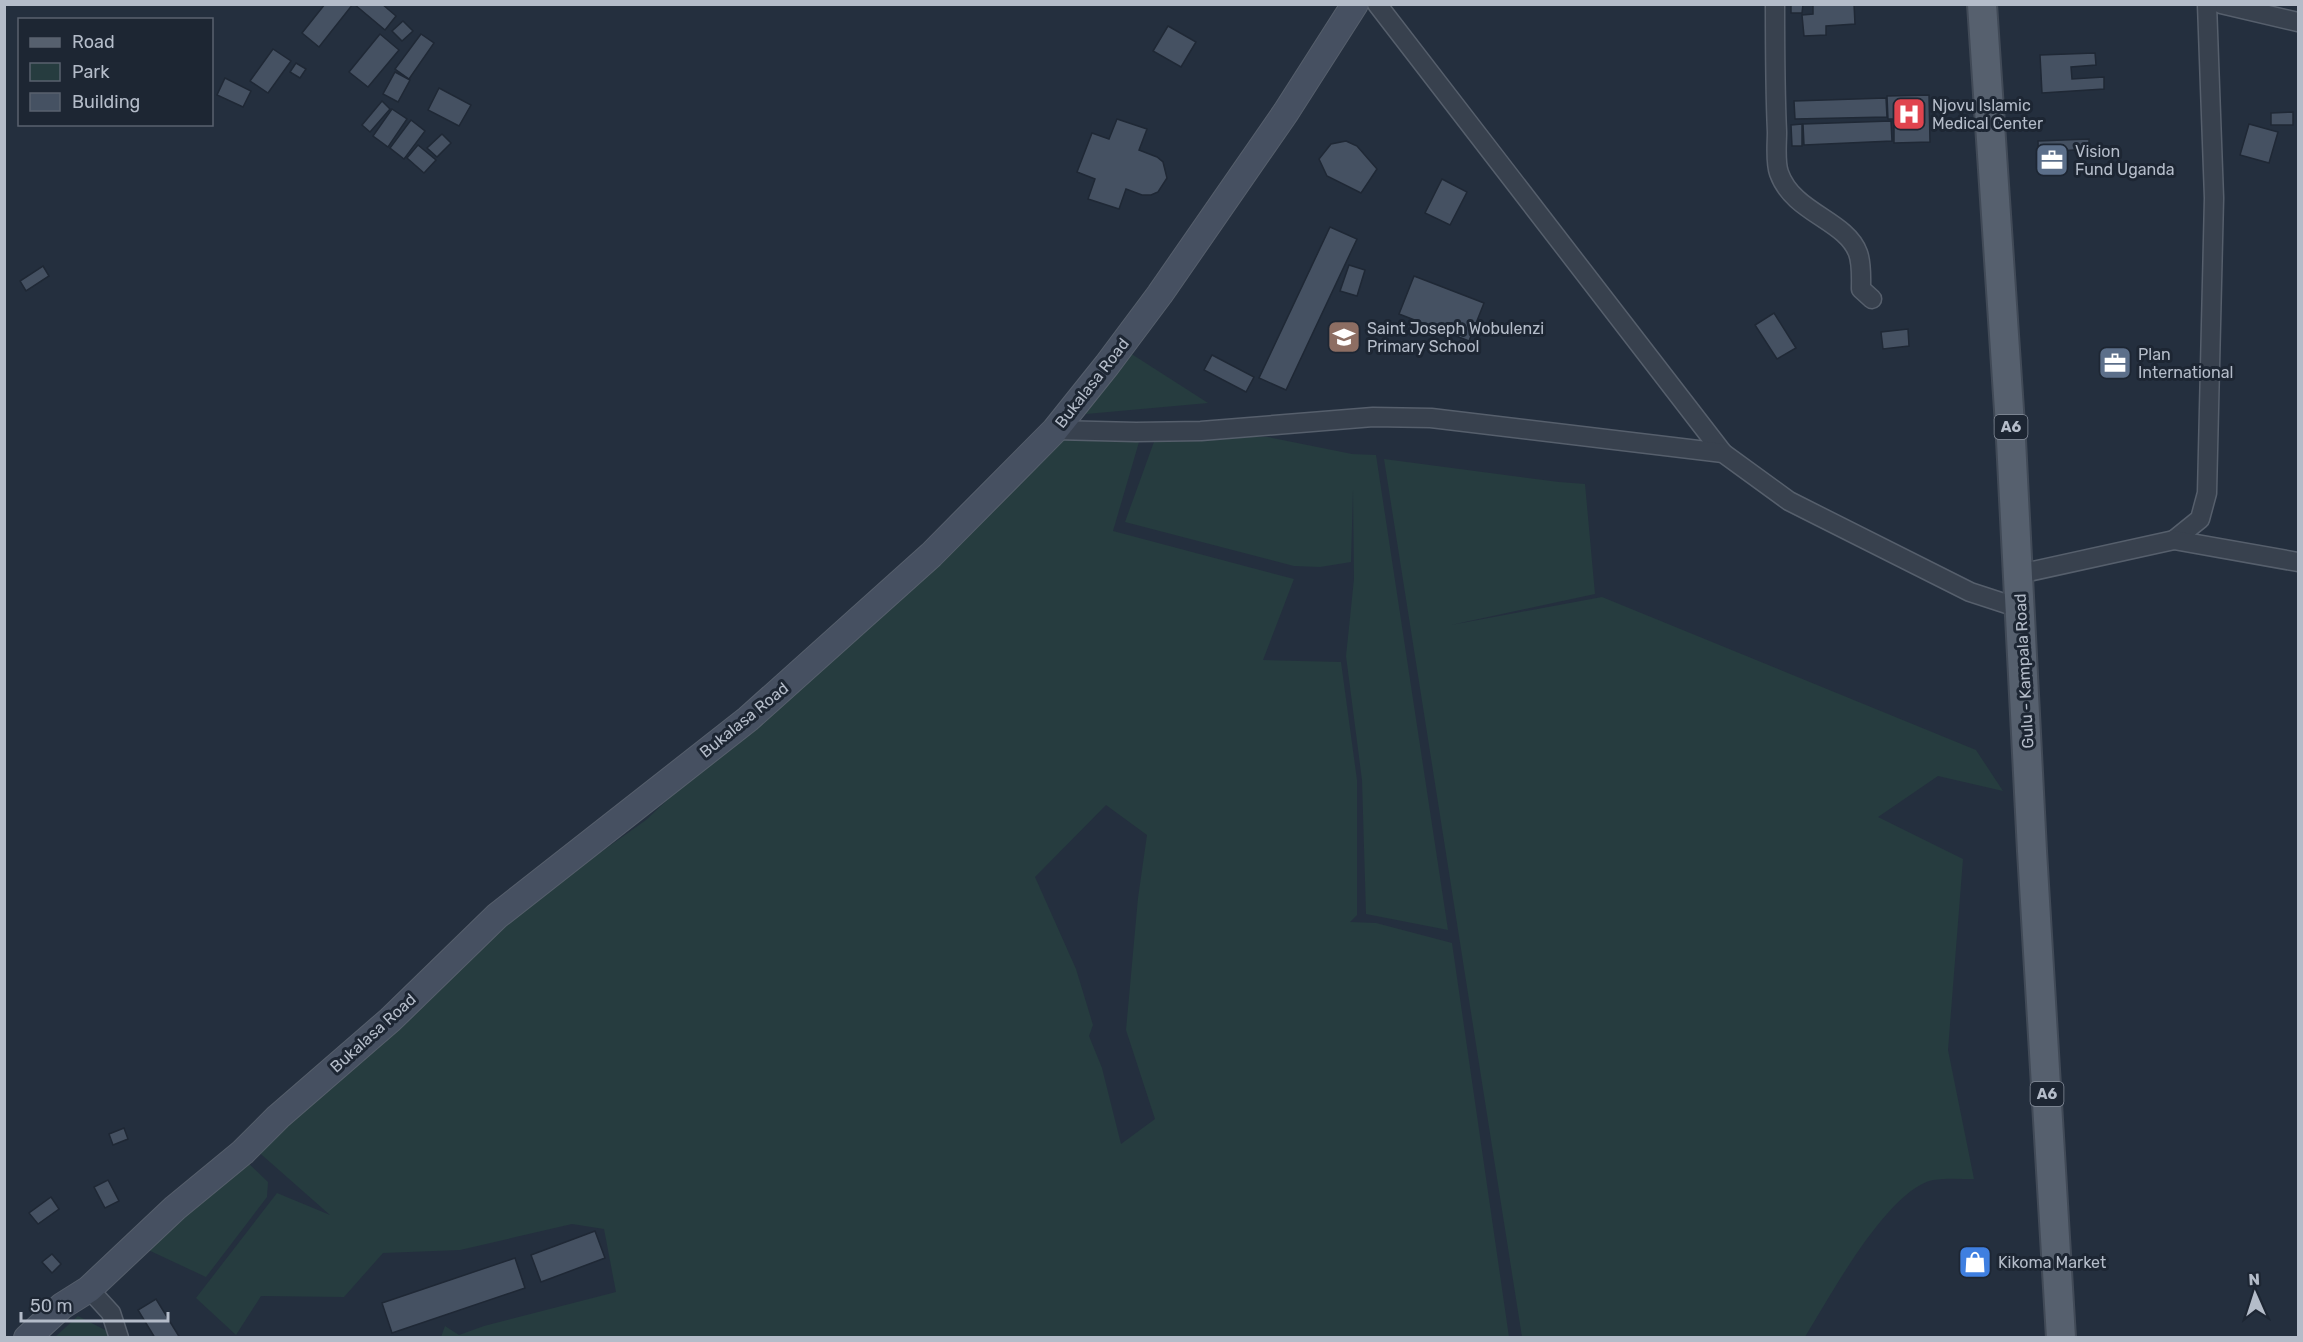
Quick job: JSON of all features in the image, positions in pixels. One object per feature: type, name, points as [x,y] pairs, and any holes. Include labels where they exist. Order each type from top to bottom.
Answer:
[{"type":"main road","name":"Gulu - Kampala Road","points":[[1982,4],[2000,250],[2061,1338]]},
{"type":"street","name":"Bukalasa Road","points":[[27,1338],[62,1306],[88,1289],[175,1208],[243,1152],[278,1117],[390,1020],[497,916],[788,685],[931,555],[1055,430],[1160,294],[1286,112],[1355,4]]},
{"type":"street","points":[[1377,4],[1723,453],[1788,501],[1970,592],[2019,608]]},
{"type":"street","points":[[1775,4],[1774,66],[1779,172],[1790,192],[1806,209],[1850,239],[1858,253],[1861,289],[1872,299]]},
{"type":"street","points":[[2174,540],[2200,519],[2207,493],[2214,198],[2206,4]]},
{"type":"street","points":[[2221,4],[2298,22]]},
{"type":"street","points":[[1055,430],[1201,431],[1373,417],[1431,418],[1723,453]]},
{"type":"street","points":[[2019,574],[2174,540],[2298,562]]},
{"type":"street","points":[[88,1289],[111,1313],[120,1338]]},
{"type":"green space","points":[[1130,353],[1208,403],[1075,415]]},
{"type":"green space","points":[[1220,436],[1268,437],[1352,454],[1376,455],[1448,930],[1366,914],[1362,780],[1346,656],[1354,579],[1353,490],[1351,562],[1320,567],[1294,566],[1125,522],[1155,439]]},
{"type":"green space","points":[[1046,439],[1139,442],[1113,531],[1294,579],[1263,660],[1341,662],[1357,780],[1357,915],[1350,922],[1376,923],[1452,943],[1509,1337],[441,1337],[445,1326],[459,1335],[484,1326],[616,1292],[604,1229],[572,1224],[460,1250],[383,1253],[344,1297],[261,1296],[236,1335],[196,1298],[277,1193],[330,1215],[254,1148],[518,911],[646,820],[1014,475],[1021,485],[1027,457]],"holes":[[[1106,805],[1147,835],[1138,898],[1126,1030],[1155,1119],[1121,1144],[1102,1068],[1089,1036],[1093,1025],[1076,969],[1035,877]]]},
{"type":"green space","points":[[1384,459],[1585,484],[1595,594],[1451,625],[1602,597],[1976,750],[2003,791],[1938,776],[1878,817],[1963,859],[1948,1050],[1974,1179],[1933,1180],[1915,1188],[1897,1203],[1861,1248],[1805,1337],[1522,1337]]},
{"type":"green space","points":[[244,1159],[268,1182],[267,1197],[206,1277],[144,1248]]},
{"type":"green space","points":[[78,1316],[107,1331],[109,1337],[55,1337]]},
{"type":"building","points":[[325,4],[353,4],[319,47],[302,33]]},
{"type":"building","points":[[354,4],[382,4],[396,16],[385,30]]},
{"type":"building","points":[[1791,4],[1803,4],[1802,13],[1791,13]]},
{"type":"building","points":[[1813,4],[1854,4],[1855,24],[1826,26],[1826,35],[1804,36],[1802,15],[1813,14]]},
{"type":"building","points":[[403,21],[413,31],[402,41],[392,31]]},
{"type":"building","points":[[1168,26],[1196,42],[1181,67],[1153,51]]},
{"type":"building","points":[[380,34],[399,50],[368,87],[349,72]]},
{"type":"building","points":[[421,34],[434,43],[409,79],[395,69]]},
{"type":"building","points":[[273,49],[291,61],[268,93],[250,81]]},
{"type":"building","points":[[2095,53],[2096,65],[2071,67],[2072,79],[2104,77],[2104,89],[2042,93],[2040,55]]},
{"type":"building","points":[[296,63],[306,69],[300,78],[290,72]]},
{"type":"building","points":[[395,72],[410,80],[398,102],[383,94]]},
{"type":"building","points":[[225,78],[251,91],[243,107],[217,95]]},
{"type":"building","points":[[439,88],[471,105],[459,126],[428,110]]},
{"type":"building","points":[[1929,95],[1930,142],[1894,143],[1894,119],[1888,119],[1887,96]]},
{"type":"building","points":[[1886,98],[1887,117],[1795,119],[1794,101]]},
{"type":"building","points":[[382,101],[390,109],[370,132],[362,125]]},
{"type":"building","points":[[392,109],[407,119],[388,147],[373,136]]},
{"type":"building","points":[[2293,112],[2293,125],[2271,125],[2271,113]]},
{"type":"building","points":[[1117,119],[1147,129],[1139,150],[1163,162],[1167,178],[1158,192],[1151,195],[1142,195],[1126,189],[1119,209],[1088,199],[1095,179],[1077,172],[1092,133],[1109,139]]},
{"type":"building","points":[[411,120],[425,131],[404,159],[390,148]]},
{"type":"building","points":[[1891,121],[1892,141],[1804,145],[1803,124]]},
{"type":"building","points":[[1802,124],[1802,146],[1792,146],[1791,125]]},
{"type":"building","points":[[2249,124],[2278,132],[2269,163],[2240,155]]},
{"type":"building","points":[[442,134],[451,143],[437,157],[427,148]]},
{"type":"building","points":[[2089,139],[2089,149],[2060,151],[2061,173],[2039,174],[2038,141]]},
{"type":"building","points":[[1346,141],[1357,146],[1377,169],[1361,193],[1327,176],[1319,159],[1331,144]]},
{"type":"building","points":[[418,145],[436,160],[424,173],[407,158]]},
{"type":"building","points":[[1442,179],[1467,192],[1450,225],[1425,213]]},
{"type":"building","points":[[1330,227],[1357,239],[1286,390],[1259,378]]},
{"type":"building","points":[[1349,265],[1365,270],[1357,296],[1340,291]]},
{"type":"building","points":[[43,266],[49,276],[26,291],[20,281]]},
{"type":"building","points":[[1414,276],[1484,303],[1469,341],[1399,314]]},
{"type":"building","points":[[1774,313],[1796,348],[1777,359],[1755,325]]},
{"type":"building","points":[[1908,329],[1909,346],[1883,349],[1881,332]]},
{"type":"building","points":[[1212,355],[1254,377],[1246,392],[1204,370]]},
{"type":"building","points":[[124,1128],[128,1139],[113,1145],[109,1134]]},
{"type":"building","points":[[108,1180],[119,1201],[105,1208],[94,1187]]},
{"type":"building","points":[[51,1197],[59,1209],[38,1224],[29,1213]]},
{"type":"building","points":[[595,1231],[605,1258],[541,1282],[531,1255]]},
{"type":"building","points":[[52,1254],[61,1264],[52,1273],[42,1262]]},
{"type":"building","points":[[515,1258],[525,1288],[392,1333],[382,1303]]},
{"type":"building","points":[[156,1299],[180,1338],[155,1338],[138,1310]]},
{"type":"place","name":"Njovu Islamic Medical Center","points":[[1909,114]]},
{"type":"place","name":"Vision Fund Uganda","points":[[2052,160]]},
{"type":"place","name":"Saint Joseph Wobulenzi Primary School","points":[[1344,337]]},
{"type":"place","name":"Plan International","points":[[2115,363]]},
{"type":"place","name":"Kikoma Market","points":[[1975,1262]]}]
